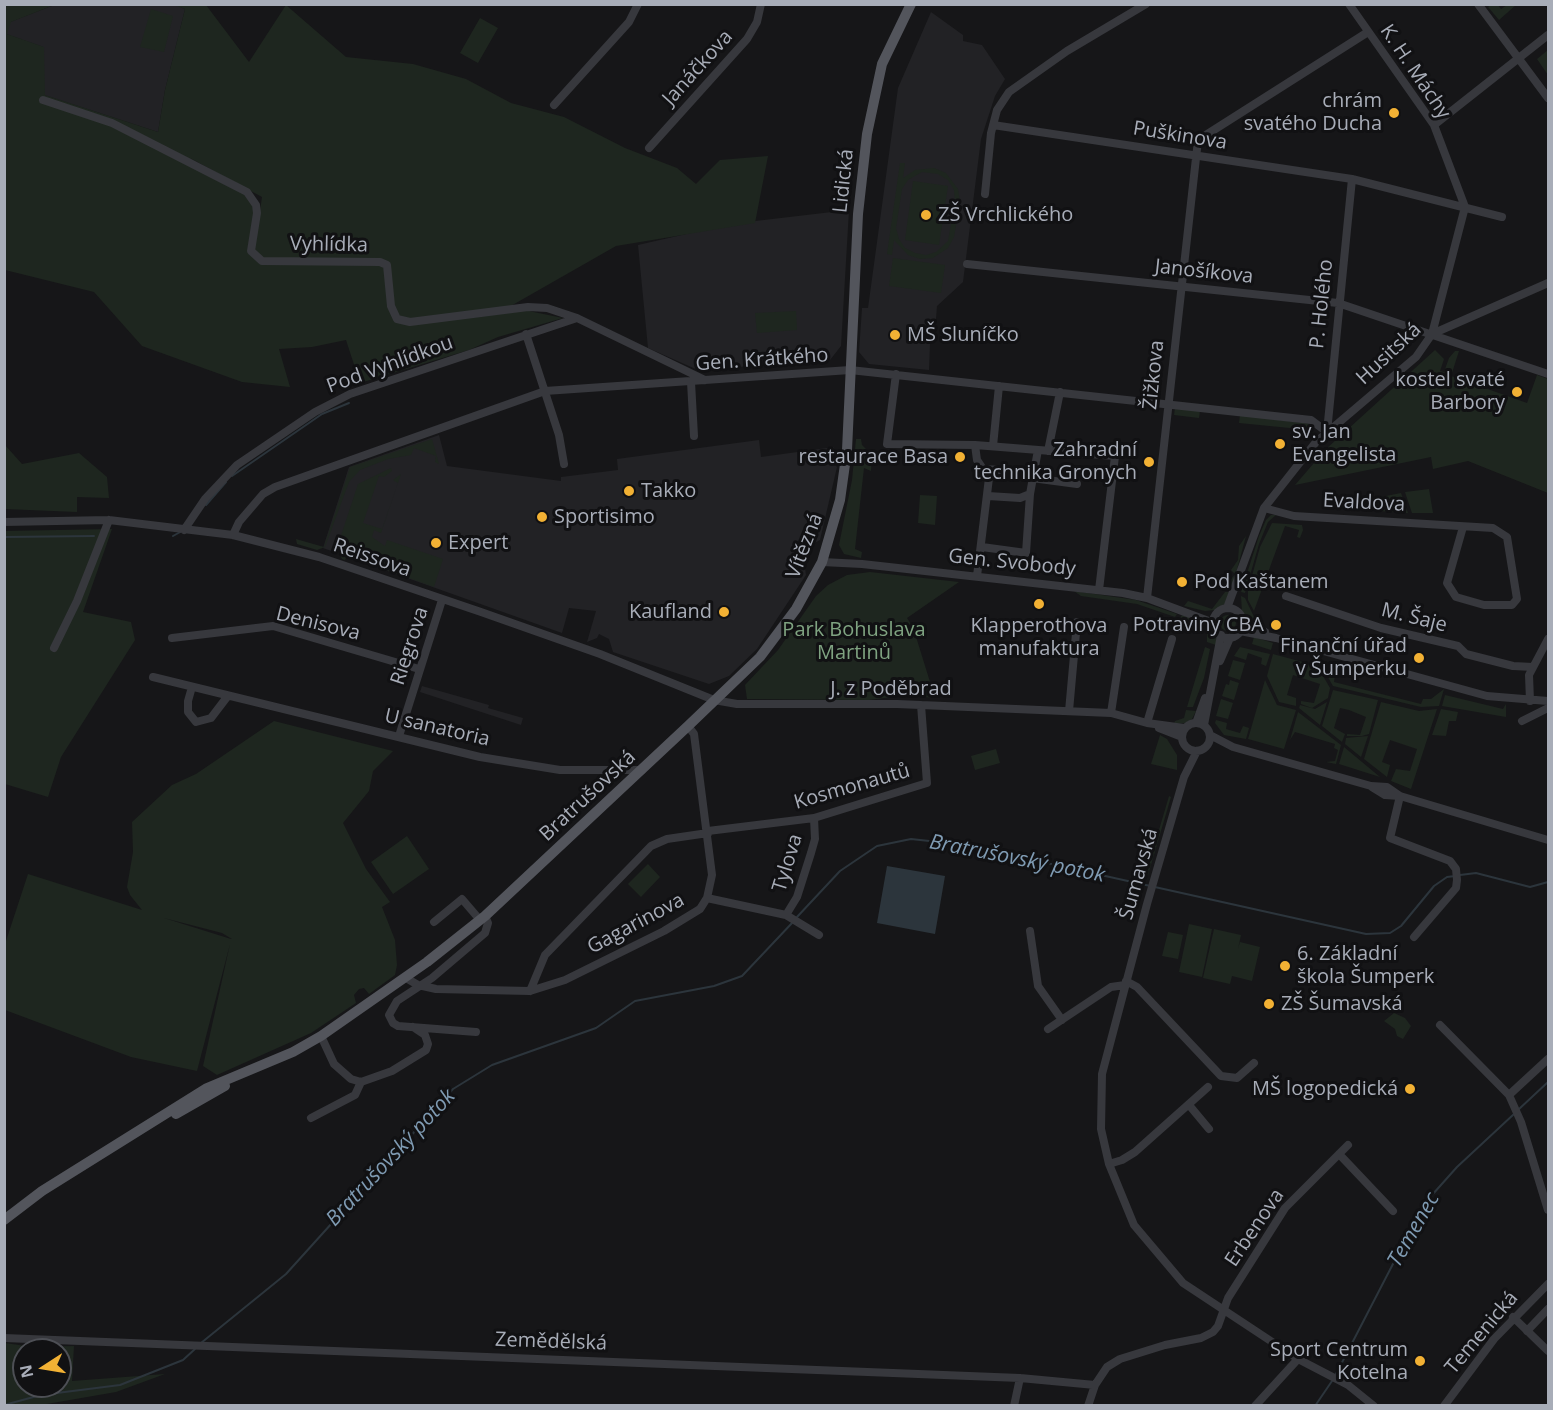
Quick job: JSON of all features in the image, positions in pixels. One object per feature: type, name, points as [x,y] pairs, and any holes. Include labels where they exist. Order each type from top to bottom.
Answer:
[{"type":"main road","name":"Lidická","points":[[850,370],[858,213],[867,134],[882,64],[911,4]]},
{"type":"main road","name":"Vítězná","points":[[714,700],[760,657],[796,609],[822,562],[842,490],[847,450],[850,370]]},
{"type":"main road","name":"Bratrušovská","points":[[4,1220],[42,1191],[214,1085],[321,1036],[406,978],[483,918],[714,700]]},
{"type":"street","points":[[554,105],[629,21],[638,4]]},
{"type":"street","name":"Janáčkova","points":[[649,148],[747,39],[757,22],[761,4]]},
{"type":"street","points":[[985,194],[993,125],[997,110],[1009,92],[1067,51],[1146,4]]},
{"type":"street","name":"K. H. Máchy","points":[[1349,4],[1434,125],[1465,207]]},
{"type":"street","points":[[1478,4],[1548,98]]},
{"type":"street","points":[[1194,155],[1198,140],[1368,32]]},
{"type":"street","points":[[1434,125],[1548,35]]},
{"type":"street","name":"Vyhlídka","points":[[43,100],[112,123],[247,192],[256,205],[257,213],[251,250],[261,261],[380,262],[387,265],[391,306],[397,319],[410,321],[528,307],[547,308],[578,318],[706,381]]},
{"type":"street","name":"Puškinova","points":[[993,125],[1352,179],[1502,217]]},
{"type":"street","name":"Žižkova","points":[[1147,598],[1194,155]]},
{"type":"street","name":"P. Holého","points":[[1327,432],[1352,179]]},
{"type":"street","points":[[1432,334],[1465,207]]},
{"type":"street","name":"Janošíkova","points":[[967,264],[1338,303],[1548,374]]},
{"type":"street","name":"Husitská","points":[[1231,609],[1263,508],[1297,464],[1327,432],[1416,357],[1432,334],[1548,283]]},
{"type":"street","name":"Pod Vyhlídkou","points":[[184,530],[206,499],[237,465],[315,412],[350,394],[578,318]]},
{"type":"street","points":[[526,334],[559,435],[564,464]]},
{"type":"street","name":"Gen. Krátkého","points":[[233,535],[239,522],[262,494],[275,487],[545,392],[850,370],[1168,402],[1311,420],[1327,432]]},
{"type":"street","points":[[896,374],[887,444],[975,445],[1115,456],[1099,590]]},
{"type":"street","points":[[691,382],[694,436]]},
{"type":"street","points":[[993,446],[999,386]]},
{"type":"street","points":[[1048,451],[1060,392]]},
{"type":"street","points":[[975,445],[977,460],[989,478],[977,576]]},
{"type":"street","points":[[982,547],[1026,553],[1029,494],[1038,450]]},
{"type":"street","points":[[983,469],[1020,471],[1032,478],[1077,484]]},
{"type":"street","points":[[988,496],[1020,498],[1029,494]]},
{"type":"street","name":"Evaldova","points":[[1263,508],[1294,516],[1492,528],[1507,537],[1517,599],[1512,605],[1485,605],[1456,597],[1447,583],[1463,527]]},
{"type":"street","points":[[54,648],[77,602],[110,520]]},
{"type":"street","name":"Reissova","points":[[4,522],[110,520],[233,535],[319,557],[600,654],[714,700]]},
{"type":"street","name":"Gen. Svobody","points":[[822,562],[1099,590],[1147,598],[1194,615],[1215,619],[1231,609]]},
{"type":"street","name":"M. Šaje","points":[[1286,596],[1375,626],[1458,646],[1466,654],[1513,666],[1533,667]]},
{"type":"street","name":"Riegrova","points":[[399,736],[442,600]]},
{"type":"street","points":[[1231,609],[1243,621],[1276,638]]},
{"type":"street","points":[[1215,619],[1225,636],[1200,724],[1183,733],[1187,748],[1197,751],[1206,746],[1233,747]]},
{"type":"street","points":[[1240,631],[1243,621]]},
{"type":"street","points":[[1069,711],[1077,622]]},
{"type":"street","name":"Denisova","points":[[172,638],[273,626],[419,669]]},
{"type":"street","points":[[1111,713],[1124,627]]},
{"type":"street","points":[[1225,636],[1240,631],[1276,638],[1487,696],[1548,701]]},
{"type":"street","points":[[1147,723],[1172,639]]},
{"type":"street","points":[[1530,701],[1529,675],[1548,639]]},
{"type":"street","name":"U sanatoria","points":[[153,677],[480,757],[560,770],[642,770]]},
{"type":"street","points":[[192,687],[188,700],[188,712],[196,722],[211,718],[227,696]]},
{"type":"street","name":"J. z Poděbrad","points":[[714,700],[796,705],[921,705],[1111,713],[1183,733]]},
{"type":"street","name":"Kosmonautů","points":[[530,991],[544,955],[651,846],[667,839],[814,818],[927,783],[921,705]]},
{"type":"street","points":[[1522,721],[1548,708]]},
{"type":"street","points":[[1200,724],[1210,735],[1233,747],[1371,786],[1385,795],[1400,796],[1548,840]]},
{"type":"street","name":"Gagarinova","points":[[406,978],[418,985],[436,989],[530,991],[565,980],[664,932],[690,916],[707,898],[712,875],[694,734],[688,726]]},
{"type":"street","points":[[1206,746],[1210,735]]},
{"type":"street","name":"Šumavská","points":[[1187,748],[1184,777],[1115,1019],[1100,1094],[1101,1129],[1109,1164],[1126,1208],[1146,1241],[1182,1283],[1298,1359],[1334,1377],[1374,1406]]},
{"type":"street","name":"Šumavská","points":[[1184,777],[1197,751]]},
{"type":"street","points":[[1400,796],[1390,838],[1441,856],[1450,861],[1456,869],[1456,888],[1414,937]]},
{"type":"street","name":"Tylova","points":[[788,916],[812,853],[815,839],[814,818]]},
{"type":"street","name":"Tylova","points":[[707,898],[788,916],[800,921],[819,935]]},
{"type":"street","points":[[434,922],[462,899],[483,918]]},
{"type":"street","name":"Bratrušovská","points":[[476,1032],[398,1026],[393,1023],[389,1014],[397,1001],[418,985],[432,978],[485,933],[488,923],[483,918]]},
{"type":"street","points":[[1030,931],[1037,983],[1062,1020]]},
{"type":"street","points":[[1048,1029],[1111,987],[1126,983],[1137,987],[1221,1076],[1237,1078],[1254,1063]]},
{"type":"street","points":[[1440,1025],[1509,1095],[1517,1112],[1548,1210]]},
{"type":"street","points":[[321,1036],[334,1064],[351,1079],[361,1082],[392,1071],[426,1050],[428,1044],[425,1035],[413,1027]]},
{"type":"street","points":[[1509,1095],[1548,1059]]},
{"type":"street","points":[[311,1118],[355,1095],[361,1082]]},
{"type":"street","points":[[1109,1164],[1122,1160],[1135,1152],[1208,1087]]},
{"type":"street","points":[[1189,1105],[1209,1129]]},
{"type":"street","name":"Erbenova","points":[[1223,1311],[1284,1208],[1348,1144]]},
{"type":"street","points":[[1339,1154],[1393,1212]]},
{"type":"street","name":"Temenická","points":[[1444,1406],[1513,1317],[1548,1284]]},
{"type":"street","name":"Temenická","points":[[1527,1330],[1548,1308]]},
{"type":"street","points":[[1088,1406],[1095,1385],[1107,1367],[1119,1359],[1165,1345],[1201,1338],[1213,1332],[1223,1311]]},
{"type":"street","points":[[1513,1317],[1548,1351]]},
{"type":"street","name":"Zemědělská","points":[[4,1338],[1020,1378],[1095,1385]]},
{"type":"street","points":[[1255,1406],[1298,1359]]},
{"type":"street","points":[[1014,1406],[1020,1378]]},
{"type":"street","name":"Šumavská","points":[[1362,1397],[1369,1406]]},
{"type":"shaded area","points":[[174,4],[185,9],[165,90],[158,132],[44,95],[43,47],[6,34],[10,22],[54,5]]},
{"type":"shaded area","name":"ZŠ Vrchlického","points":[[931,12],[963,35],[963,41],[982,45],[1005,79],[995,96],[981,139],[963,282],[937,306],[936,319],[931,319],[929,370],[869,364],[859,352],[862,308],[868,308],[898,88]]},
{"type":"shaded area","points":[[849,210],[841,346],[830,360],[698,370],[648,348],[638,245],[730,224]]},
{"type":"shaded area","points":[[439,435],[447,466],[561,481],[561,477],[618,470],[617,459],[759,440],[761,457],[834,447],[832,462],[837,467],[820,540],[813,544],[804,541],[796,558],[804,561],[806,575],[757,649],[729,676],[709,684],[613,652],[609,639],[599,634],[597,638],[587,642],[596,611],[569,608],[562,633],[323,548],[349,467]]},
{"type":"shaded area","points":[[422,686],[489,705],[488,708],[523,718],[521,725],[420,692]]},
{"type":"shaded area","points":[[887,866],[945,876],[935,934],[877,923]]},
{"type":"green space","points":[[4,5],[54,5],[11,22],[7,34],[44,47],[45,95],[158,132],[165,90],[185,9],[174,5],[206,5],[249,62],[286,5],[346,57],[413,64],[466,79],[511,103],[564,117],[625,148],[677,168],[696,184],[720,160],[768,156],[755,223],[616,246],[509,307],[563,318],[498,337],[469,350],[360,383],[346,340],[312,347],[279,349],[290,387],[242,382],[142,346],[94,292],[5,270]],"holes":[[[190,158],[262,197],[256,237],[252,199]]]},
{"type":"green space","points":[[1498,5],[1501,9],[1507,5],[1516,5],[1499,20],[1488,7]]},
{"type":"green space","points":[[151,9],[173,16],[164,52],[140,47]]},
{"type":"green space","points":[[480,18],[498,28],[478,63],[460,53]]},
{"type":"green space","points":[[1548,50],[1548,75],[1537,59]]},
{"type":"green space","points":[[900,163],[905,163],[903,178],[915,170],[934,168],[946,173],[958,189],[960,202],[954,237],[948,248],[933,258],[920,259],[908,255],[894,240],[892,255],[887,254]],"holes":[[[922,172],[938,174],[948,180],[954,190],[955,202],[948,241],[936,252],[926,255],[915,253],[905,248],[896,228],[902,189],[908,180]]]},
{"type":"green space","points":[[913,181],[948,186],[939,245],[905,240]]},
{"type":"green space","points":[[893,258],[945,265],[941,293],[889,286]]},
{"type":"green space","points":[[796,311],[797,330],[757,333],[755,313]]},
{"type":"green space","points":[[1435,350],[1444,359],[1440,371],[1444,372],[1449,358],[1455,351],[1459,351],[1451,376],[1527,403],[1537,375],[1548,379],[1548,493],[1468,461],[1433,469],[1431,457],[1295,485],[1326,449]]},
{"type":"green space","points":[[1175,408],[1200,411],[1199,418],[1174,415]]},
{"type":"green space","points":[[1240,415],[1311,424],[1314,435],[1310,430],[1239,423]]},
{"type":"green space","points":[[432,439],[439,464],[435,462],[436,456],[414,448],[411,455],[388,459],[360,470],[349,482],[325,547],[317,550],[297,544],[296,539],[324,547],[350,467]]},
{"type":"green space","points":[[856,439],[861,439],[862,445],[872,455],[871,471],[864,468],[855,549],[862,552],[861,558],[844,554],[839,545],[852,480]]},
{"type":"green space","points":[[5,445],[22,464],[79,453],[107,477],[109,498],[77,497],[77,512],[5,509]]},
{"type":"green space","points":[[391,468],[392,471],[384,477],[379,476],[363,523],[382,529],[396,489],[381,533],[374,530],[372,537],[385,546],[387,540],[443,559],[434,587],[347,556],[345,560],[342,559],[337,548],[358,484]]},
{"type":"green space","points":[[401,474],[398,483],[393,480]]},
{"type":"green space","points":[[1429,489],[1433,513],[1412,513],[1405,492]]},
{"type":"green space","points":[[1401,493],[1408,513],[1379,511],[1376,498]]},
{"type":"green space","points":[[920,495],[937,496],[935,525],[918,523]]},
{"type":"green space","points":[[1370,499],[1374,510],[1342,508],[1341,504]]},
{"type":"green space","points":[[1271,515],[1276,515],[1268,522],[1245,593],[1241,592],[1259,536],[1266,520]]},
{"type":"green space","points":[[1272,523],[1302,525],[1303,530],[1300,538],[1297,537],[1299,530],[1285,526],[1254,611],[1248,600],[1248,590],[1260,547]]},
{"type":"green space","points":[[112,529],[83,612],[131,622],[135,640],[61,757],[48,797],[5,784],[4,531]]},
{"type":"green space","points":[[1246,536],[1232,588],[1225,588],[1235,574],[1231,570],[1238,560],[1239,546]]},
{"type":"green space","name":"Park Bohuslava Martinů","points":[[870,572],[959,582],[907,618],[913,627],[935,698],[894,694],[893,697],[868,700],[747,699],[745,685],[778,650],[816,596],[828,585],[847,575]]},
{"type":"green space","points":[[1074,591],[1136,600],[1177,614],[1175,617],[1137,604],[1081,596]]},
{"type":"green space","points":[[1225,592],[1229,592],[1226,603],[1215,610],[1205,611],[1184,606],[1188,601],[1212,609]]},
{"type":"green space","points":[[1241,596],[1245,598],[1255,619],[1254,624],[1248,621],[1242,612]]},
{"type":"green space","points":[[1182,615],[1211,625],[1217,637],[1216,645],[1207,642],[1207,626],[1180,618]]},
{"type":"green space","points":[[1225,615],[1231,615],[1236,623],[1234,629],[1225,631],[1220,626],[1220,620]]},
{"type":"green space","points":[[1254,637],[1273,643],[1271,650],[1252,644]]},
{"type":"green space","points":[[1205,647],[1210,649],[1204,678],[1193,707],[1187,707]]},
{"type":"green space","points":[[1240,647],[1270,654],[1266,666],[1261,664],[1262,658],[1248,653],[1246,660],[1234,656]]},
{"type":"green space","points":[[1273,654],[1310,664],[1315,662],[1330,688],[1328,698],[1312,708],[1301,704],[1301,701],[1314,703],[1320,684],[1293,675],[1287,695],[1296,698],[1296,706],[1279,702],[1267,676]]},
{"type":"green space","points":[[1233,660],[1245,663],[1240,680],[1228,676]]},
{"type":"green space","points":[[1322,667],[1335,675],[1334,682],[1421,704],[1423,699],[1431,699],[1444,689],[1439,706],[1421,707],[1333,686]]},
{"type":"green space","points":[[1230,680],[1239,683],[1234,700],[1222,696]]},
{"type":"green space","points":[[1265,680],[1277,705],[1296,710],[1284,749],[1248,739]]},
{"type":"green space","points":[[1333,690],[1378,700],[1369,734],[1362,736],[1347,736],[1347,734],[1360,735],[1366,717],[1340,708],[1334,728],[1345,734],[1342,742],[1322,726]]},
{"type":"green space","points":[[1445,695],[1503,709],[1506,704],[1506,717],[1442,706]]},
{"type":"green space","points":[[1221,699],[1233,703],[1228,719],[1216,716]]},
{"type":"green space","points":[[1327,702],[1320,725],[1299,708],[1300,705],[1315,709]]},
{"type":"green space","points":[[1381,702],[1419,711],[1437,709],[1411,789],[1391,781],[1396,769],[1410,771],[1417,749],[1390,740],[1382,762],[1390,765],[1387,777],[1364,759]]},
{"type":"green space","points":[[1441,709],[1458,712],[1456,721],[1449,721],[1446,736],[1432,735]]},
{"type":"green space","points":[[1186,710],[1196,711],[1192,719],[1185,723],[1174,724],[1175,721],[1184,718]]},
{"type":"green space","points":[[1298,712],[1341,745],[1336,764],[1326,762],[1335,761],[1338,750],[1334,748],[1335,744],[1295,732],[1290,740]]},
{"type":"green space","points":[[1216,720],[1227,723],[1226,729],[1240,733],[1243,726],[1249,728],[1246,739],[1224,735],[1215,723]]},
{"type":"green space","points":[[274,721],[393,751],[373,771],[369,791],[343,823],[366,869],[390,902],[382,907],[395,940],[397,965],[395,975],[369,994],[364,988],[359,989],[354,995],[356,1003],[311,1033],[217,1075],[203,1066],[230,944],[197,1071],[131,1057],[5,1010],[5,944],[28,874],[142,910],[130,895],[127,887],[133,852],[132,822],[172,785],[196,774]],"holes":[[[164,918],[222,933],[232,939]]]},
{"type":"green space","points":[[1160,735],[1167,739],[1177,755],[1177,770],[1151,764]]},
{"type":"green space","points":[[1368,736],[1361,757],[1345,744],[1346,738]]},
{"type":"green space","points":[[1344,747],[1380,777],[1339,764]]},
{"type":"green space","points":[[996,749],[1000,763],[975,770],[971,756]]},
{"type":"green space","points":[[1169,796],[1171,797],[1148,875],[1146,874]]},
{"type":"green space","points":[[407,836],[429,869],[393,894],[371,862]]},
{"type":"green space","points":[[648,864],[660,877],[641,897],[628,884]]},
{"type":"green space","points":[[1189,924],[1212,929],[1202,977],[1179,972]]},
{"type":"green space","points":[[1214,929],[1241,935],[1238,949],[1240,942],[1260,947],[1252,981],[1232,976],[1230,984],[1203,978]]},
{"type":"green space","points":[[1168,932],[1183,935],[1178,959],[1162,956]]},
{"type":"green space","points":[[1394,1013],[1405,1018],[1411,1026],[1403,1039],[1397,1036],[1395,1029],[1384,1021]]},
{"type":"green space","points":[[5,1343],[12,1344],[12,1398],[72,1398],[72,1381],[165,1374],[116,1392],[41,1405],[5,1405]]},
{"type":"green space","points":[[72,1346],[74,1346],[72,1381]]},
{"type":"waterway","points":[[232,476],[322,414],[349,403]]},
{"type":"waterway","points":[[206,505],[226,482]]},
{"type":"waterway","points":[[173,536],[182,531]]},
{"type":"waterway","points":[[4,537],[94,536]]},
{"type":"waterway","name":"Bratrušovský potok","points":[[797,917],[840,871],[877,846],[911,839],[966,845],[1366,934],[1390,933],[1401,926],[1434,886],[1447,877],[1455,876]]},
{"type":"waterway","name":"Bratrušovský potok","points":[[1460,875],[1476,873],[1530,887],[1548,882]]},
{"type":"waterway","name":"Bratrušovský potok","points":[[201,1343],[286,1274],[453,1089],[492,1065],[596,1028],[635,1001],[714,986],[742,976],[793,922]]},
{"type":"waterway","name":"Temenec","points":[[1518,1110],[1548,1082]]},
{"type":"waterway","name":"Temenec","points":[[1335,1376],[1424,1204],[1457,1167],[1514,1114]]},
{"type":"waterway","name":"Bratrušovský potok","points":[[4,1405],[41,1395],[120,1385],[183,1360],[195,1349]]},
{"type":"waterway","name":"Temenec","points":[[1315,1406],[1332,1381]]},
{"type":"place","name":"chrám svatého Ducha","points":[[1394,113]]},
{"type":"place","name":"ZŠ Vrchlického","points":[[926,215]]},
{"type":"place","name":"MŠ Sluníčko","points":[[895,335]]},
{"type":"place","name":"kostel svaté Barbory","points":[[1517,392]]},
{"type":"place","name":"sv. Jan Evangelista","points":[[1280,444]]},
{"type":"place","name":"restaurace Basa","points":[[960,457]]},
{"type":"place","name":"Zahradní technika Gronych","points":[[1149,462]]},
{"type":"place","name":"Takko","points":[[629,491]]},
{"type":"place","name":"Sportisimo","points":[[542,517]]},
{"type":"place","name":"Expert","points":[[436,543]]},
{"type":"place","name":"Pod Kaštanem","points":[[1182,582]]},
{"type":"place","name":"Klapperothova manufaktura","points":[[1039,604]]},
{"type":"place","name":"Kaufland","points":[[724,612]]},
{"type":"place","name":"Potraviny CBA","points":[[1276,625]]},
{"type":"place","name":"Finanční úřad v Šumperku","points":[[1419,658]]},
{"type":"place","name":"6. Základní škola Šumperk","points":[[1285,966]]},
{"type":"place","name":"ZŠ Šumavská","points":[[1269,1004]]},
{"type":"place","name":"MŠ logopedická","points":[[1410,1089]]},
{"type":"place","name":"Sport Centrum Kotelna","points":[[1420,1361]]}]
